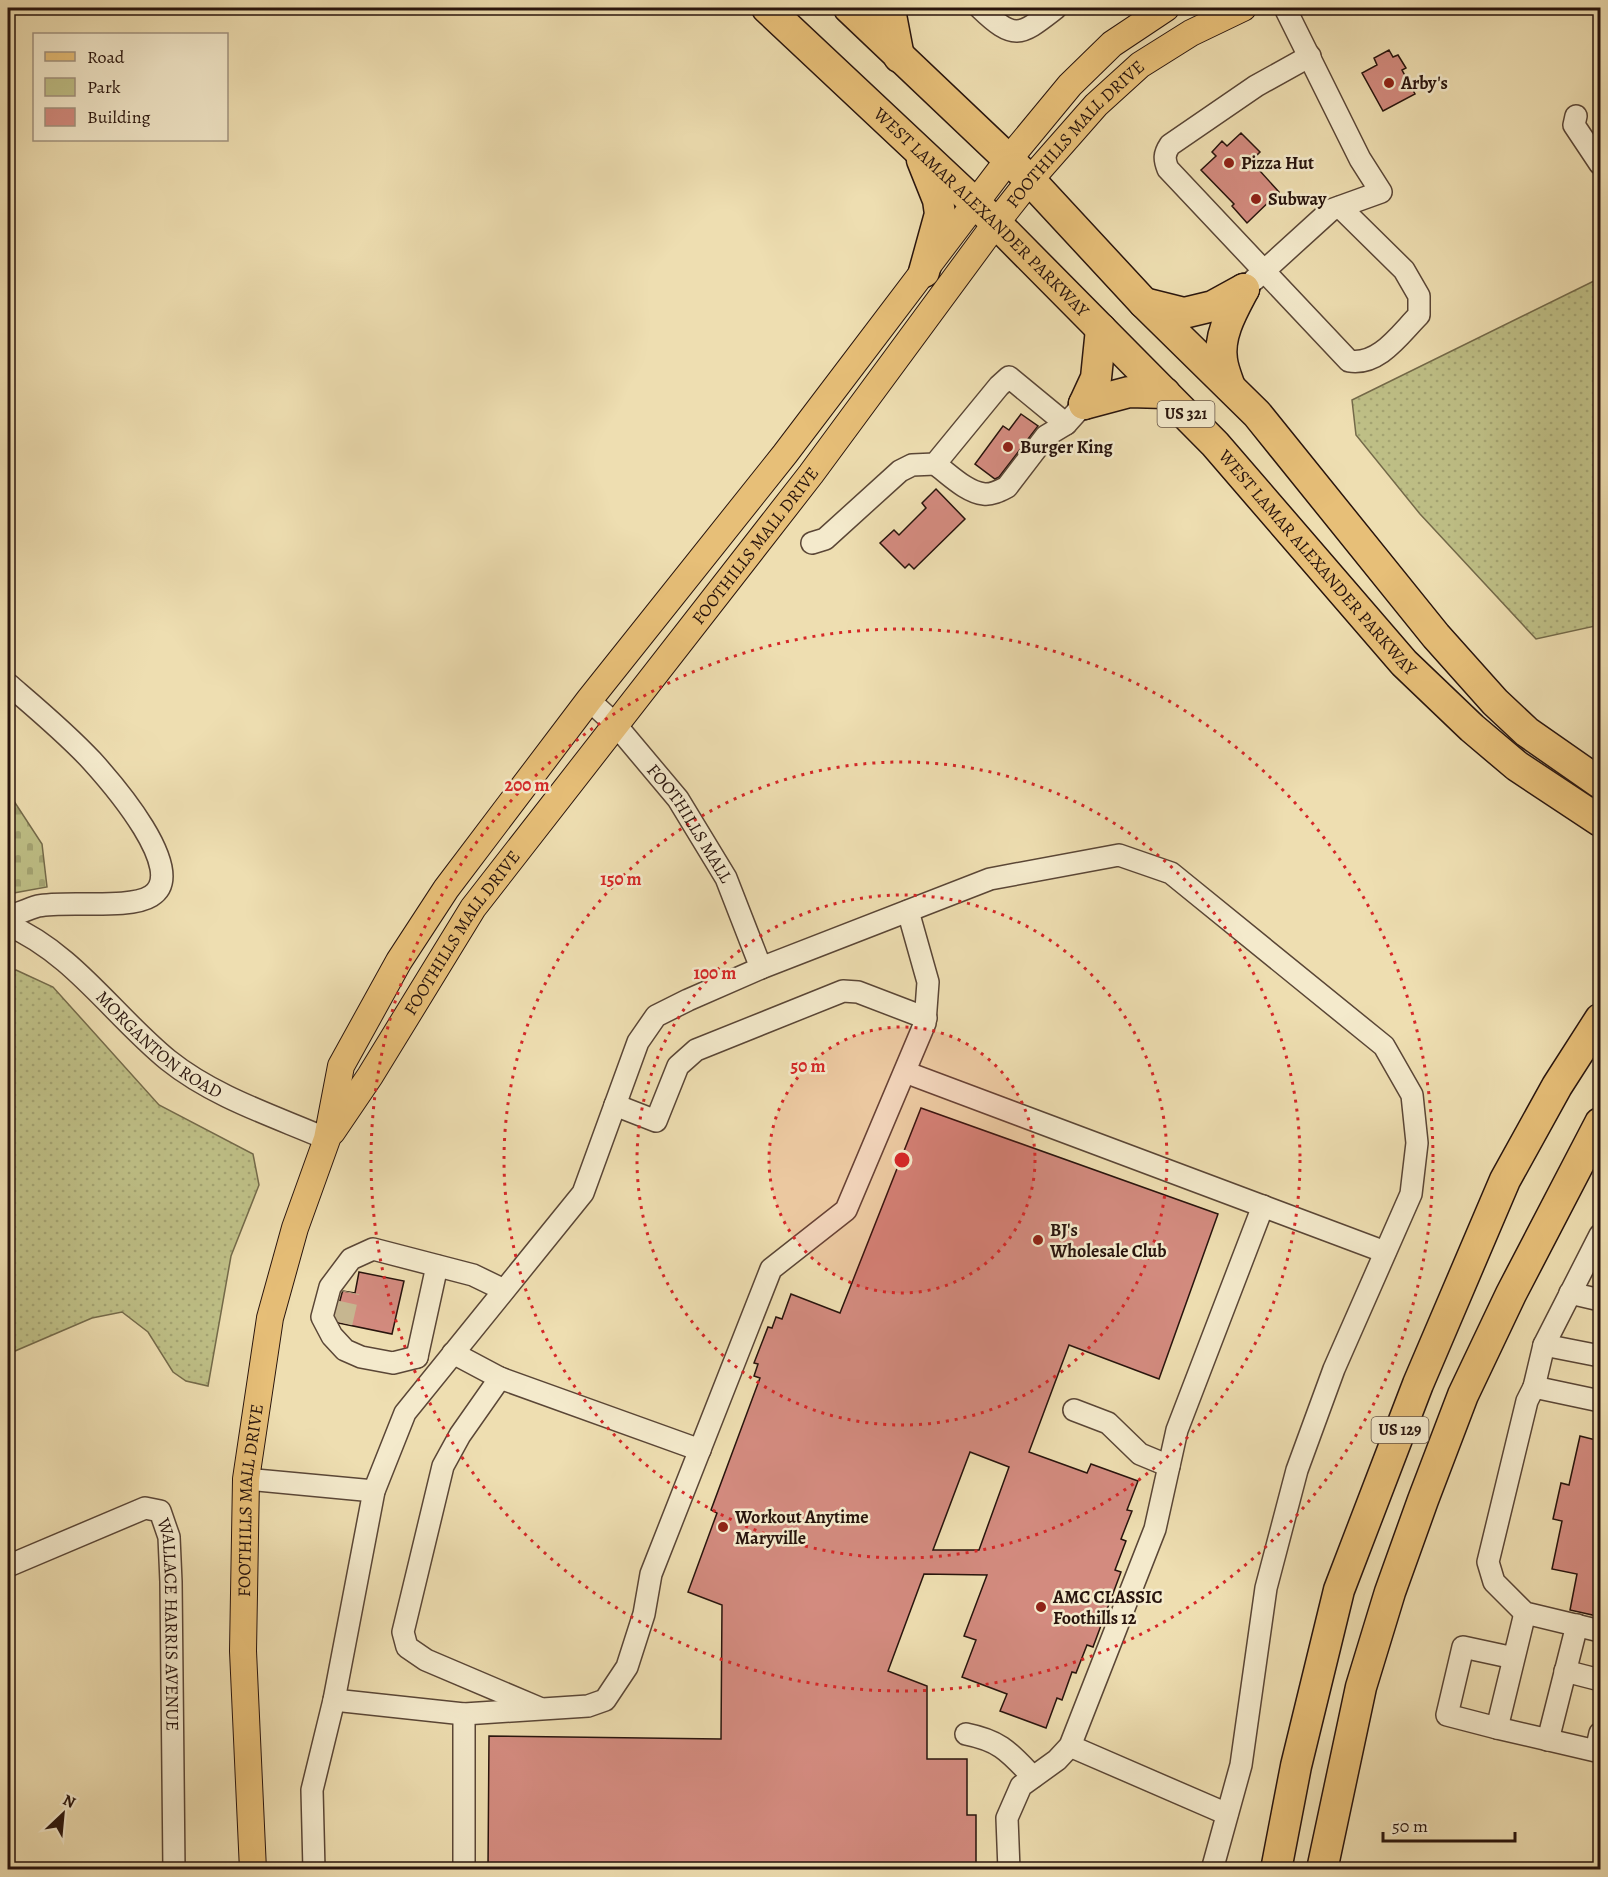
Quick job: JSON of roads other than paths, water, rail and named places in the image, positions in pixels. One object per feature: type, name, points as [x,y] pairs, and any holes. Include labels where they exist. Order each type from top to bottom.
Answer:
[{"type":"highway","name":"WEST LAMAR ALEXANDER PARKWAY","points":[[767,8],[986,213],[1215,444],[1404,663],[1472,728],[1517,766],[1600,821]]},
{"type":"highway","name":"US 321","points":[[849,8],[1030,180],[1144,303],[1257,414],[1436,636],[1495,702],[1527,732],[1600,783]]},
{"type":"highway","points":[[892,8],[891,15],[899,57]]},
{"type":"highway","points":[[917,149],[938,200],[940,214],[924,272]]},
{"type":"highway","points":[[1144,303],[1184,313],[1213,306],[1254,280]]},
{"type":"highway","points":[[1230,387],[1222,359],[1223,338],[1229,318],[1254,280]]},
{"type":"highway","points":[[1075,414],[1096,378],[1101,329]]},
{"type":"highway","points":[[1075,414],[1129,392],[1165,393]]},
{"type":"highway","points":[[1527,732],[1579,752],[1600,757]]},
{"type":"highway","points":[[1571,802],[1600,835]]},
{"type":"highway","name":"US 129","points":[[1275,1869],[1296,1766],[1339,1590],[1414,1394],[1505,1180],[1557,1086],[1600,1019]]},
{"type":"highway","name":"US 129","points":[[1322,1869],[1361,1687],[1390,1592],[1423,1500],[1463,1395],[1511,1294],[1600,1123]]},
{"type":"main road","name":"FOOTHILLS MALL DRIVE","points":[[327,1139],[370,1077],[473,908],[811,474],[986,213],[1008,160],[1070,85],[1112,44],[1166,8]]},
{"type":"main road","name":"FOOTHILLS MALL DRIVE","points":[[253,1869],[243,1651],[246,1479],[270,1318],[295,1228],[327,1139],[341,1066],[399,961],[446,889],[589,700],[778,462],[924,272],[986,213],[1030,180],[1096,105],[1140,65],[1191,33],[1243,8]]},
{"type":"street","points":[[980,8],[1006,29],[1018,31],[1028,30],[1056,8]]},
{"type":"street","points":[[1254,280],[1331,210],[1381,192],[1360,159],[1285,8]]},
{"type":"street","points":[[1310,56],[1256,86],[1170,145],[1165,157],[1168,169],[1254,280],[1349,361],[1363,363],[1377,356],[1419,315],[1419,296],[1404,270],[1340,207]]},
{"type":"street","points":[[1576,116],[1574,125],[1600,164]]},
{"type":"street","points":[[812,543],[825,539],[900,471],[912,465],[935,464],[969,489],[985,495],[998,492],[1007,487],[1046,436],[1075,414],[1010,377],[999,386],[935,464]]},
{"type":"street","points":[[8,684],[51,721],[100,771],[135,815],[156,850],[163,875],[158,891],[150,897],[131,902],[38,906],[8,917]]},
{"type":"street","name":"FOOTHILLS MALL","points":[[589,700],[615,724],[678,799],[726,878],[760,968]]},
{"type":"street","points":[[314,1869],[312,1790],[334,1700],[374,1491],[405,1413],[583,1193],[638,1042],[656,1016],[760,968],[990,879],[1119,855],[1171,873],[1384,1046],[1412,1095],[1417,1143],[1411,1194],[1334,1369],[1297,1470],[1266,1588],[1241,1764],[1212,1869]]},
{"type":"street","points":[[334,1700],[464,1714],[588,1706],[605,1700],[627,1667],[644,1614],[651,1574],[771,1269],[846,1210],[925,1023],[928,982],[908,911]]},
{"type":"street","name":"MORGANTON ROAD","points":[[8,925],[60,957],[152,1046],[186,1072],[218,1091],[327,1139]]},
{"type":"street","points":[[615,1105],[656,1121],[678,1066],[696,1050],[843,991],[858,992],[926,1018]]},
{"type":"street","points":[[905,1072],[1385,1252]]},
{"type":"street","points":[[1009,1869],[1007,1818],[1021,1786],[1057,1760],[1070,1746],[1155,1529],[1177,1430],[1263,1206]]},
{"type":"street","points":[[1598,1244],[1544,1345],[1534,1387],[1527,1401],[1488,1562],[1494,1582],[1525,1613],[1600,1631]]},
{"type":"street","points":[[417,1357],[393,1363],[361,1357],[345,1350],[335,1327],[322,1317],[330,1287],[344,1284],[351,1259],[373,1249],[473,1275],[504,1290]]},
{"type":"street","points":[[417,1357],[437,1266]]},
{"type":"street","points":[[1570,1293],[1600,1300]]},
{"type":"street","points":[[1544,1345],[1600,1356]]},
{"type":"street","points":[[453,1353],[500,1378],[700,1450]]},
{"type":"street","points":[[417,1357],[438,1373]]},
{"type":"street","points":[[500,1378],[460,1435],[443,1466],[403,1632],[406,1647],[426,1660],[543,1709]]},
{"type":"street","points":[[1534,1387],[1600,1401]]},
{"type":"street","points":[[1074,1410],[1108,1423],[1140,1454],[1169,1466]]},
{"type":"street","points":[[246,1479],[374,1491]]},
{"type":"street","name":"WALLACE HARRIS AVENUE","points":[[8,1566],[145,1508],[160,1511],[169,1537],[171,1582],[174,1869]]},
{"type":"street","points":[[1497,1728],[1525,1613]]},
{"type":"street","points":[[1548,1740],[1577,1625]]},
{"type":"street","points":[[1514,1658],[1463,1647],[1447,1715],[1596,1751],[1600,1733]]},
{"type":"street","points":[[1565,1671],[1600,1680]]},
{"type":"street","points":[[464,1714],[464,1869]]},
{"type":"street","points":[[966,1734],[987,1738],[1007,1750],[1033,1778]]},
{"type":"street","points":[[1070,1746],[1227,1814]]},
{"type":"tunnel","points":[[342,1323],[349,1292]]},
{"type":"place","name":"Arby's","points":[[1389,83]]},
{"type":"place","name":"Pizza Hut","points":[[1229,163]]},
{"type":"place","name":"Subway","points":[[1256,199]]},
{"type":"place","name":"Burger King","points":[[1008,447]]},
{"type":"place","name":"BJ's Wholesale Club","points":[[1038,1240]]},
{"type":"place","name":"Workout Anytime Maryville","points":[[723,1527]]},
{"type":"place","name":"AMC CLASSIC Foothills 12","points":[[1041,1607]]}]
